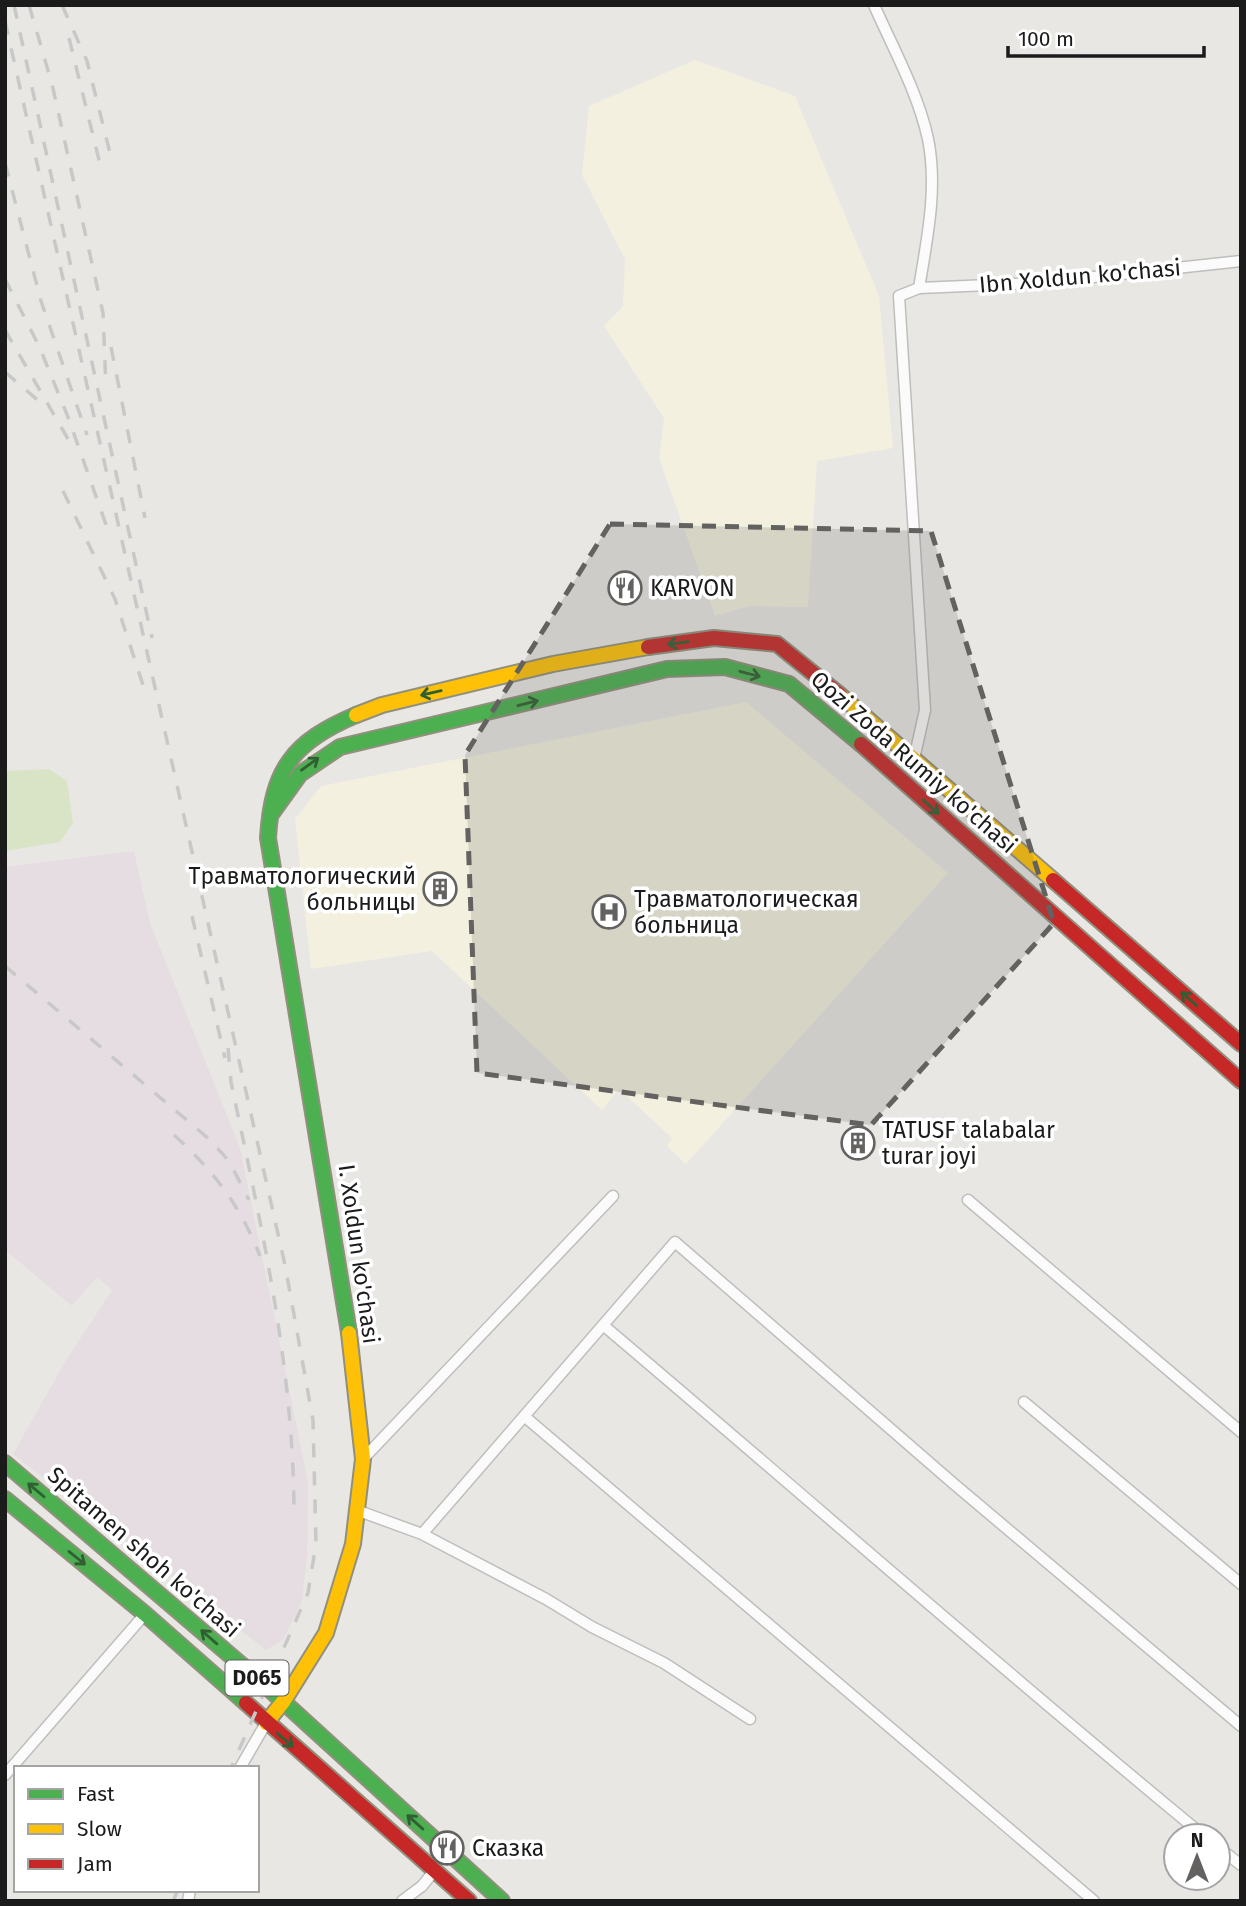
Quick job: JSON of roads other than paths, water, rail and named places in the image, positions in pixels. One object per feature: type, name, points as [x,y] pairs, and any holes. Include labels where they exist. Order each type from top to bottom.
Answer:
[{"type":"street","points":[[874,5],[908,81],[928,140],[932,208],[919,288],[899,296],[925,710],[914,759]]},
{"type":"street","name":"Ibn Xoldun ko'chasi","points":[[919,288],[1038,283],[1241,261]]},
{"type":"street","name":"Qozi Zoda Rumiy ko'chasi","points":[[281,775],[301,746],[355,714],[382,705],[553,664],[714,638],[777,644],[914,759],[1241,1044]]},
{"type":"street","name":"Qozi Zoda Rumiy ko'chasi","points":[[270,817],[299,772],[310,761],[340,747],[667,669],[725,667],[789,684],[851,735],[1241,1082]]},
{"type":"street","name":"I. Xoldun ko'chasi","points":[[266,1723],[283,1702],[326,1633],[353,1544],[359,1511],[363,1459],[345,1295],[268,838],[272,794],[281,775]]},
{"type":"street","points":[[363,1459],[613,1196]]},
{"type":"street","points":[[968,1200],[1241,1432]]},
{"type":"street","points":[[422,1534],[676,1241],[1241,1726]]},
{"type":"street","points":[[603,1325],[886,1564],[1045,1705],[1187,1822]]},
{"type":"street","points":[[1024,1402],[1241,1584]]},
{"type":"street","points":[[524,1416],[1094,1901]]},
{"type":"street","name":"Spitamen shoh ko'chasi","points":[[5,1463],[283,1702],[502,1901]]},
{"type":"street","name":"Spitamen shoh ko'chasi","points":[[5,1499],[145,1614],[469,1901]]},
{"type":"street","points":[[359,1511],[422,1534],[664,1663],[750,1718]]},
{"type":"street","points":[[5,1775],[145,1614]]},
{"type":"street","points":[[241,1766],[266,1723]]},
{"type":"street","points":[[401,1901],[422,1886],[435,1870]]},
{"type":"railway","points":[[14,5],[152,638]]},
{"type":"railway","points":[[29,5],[52,84],[103,313],[106,388]]},
{"type":"railway","points":[[62,5],[87,61],[112,161]]},
{"type":"railway","points":[[5,21],[285,1265],[313,1420],[316,1544],[308,1593],[232,1766]]},
{"type":"railway","points":[[69,38],[100,164]]},
{"type":"railway","points":[[5,163],[41,301],[87,435]]},
{"type":"railway","points":[[5,279],[39,346],[68,417],[110,536]]},
{"type":"railway","points":[[5,330],[68,439]]},
{"type":"railway","points":[[111,347],[145,518]]},
{"type":"railway","points":[[5,372],[40,402]]},
{"type":"railway","points":[[63,491],[115,599],[143,685]]},
{"type":"railway","points":[[192,916],[225,1058]]},
{"type":"railway","points":[[5,966],[209,1139],[229,1161],[249,1200]]},
{"type":"railway","points":[[228,1048],[231,1082],[264,1243],[282,1351],[293,1460],[294,1515]]},
{"type":"railway","points":[[174,1135],[202,1162],[225,1191],[244,1221],[260,1256]]},
{"type":"railway","points":[[173,1901],[177,1892]]},
{"type":"place","name":"KARVON","points":[[625,588]]},
{"type":"place","name":"Травматологический больницы","points":[[440,889]]},
{"type":"place","name":"Травматологическая больница","points":[[609,912]]},
{"type":"place","name":"TATUSF talabalar turar joyi","points":[[858,1143]]},
{"type":"place","name":"Сказка","points":[[447,1848]]}]
